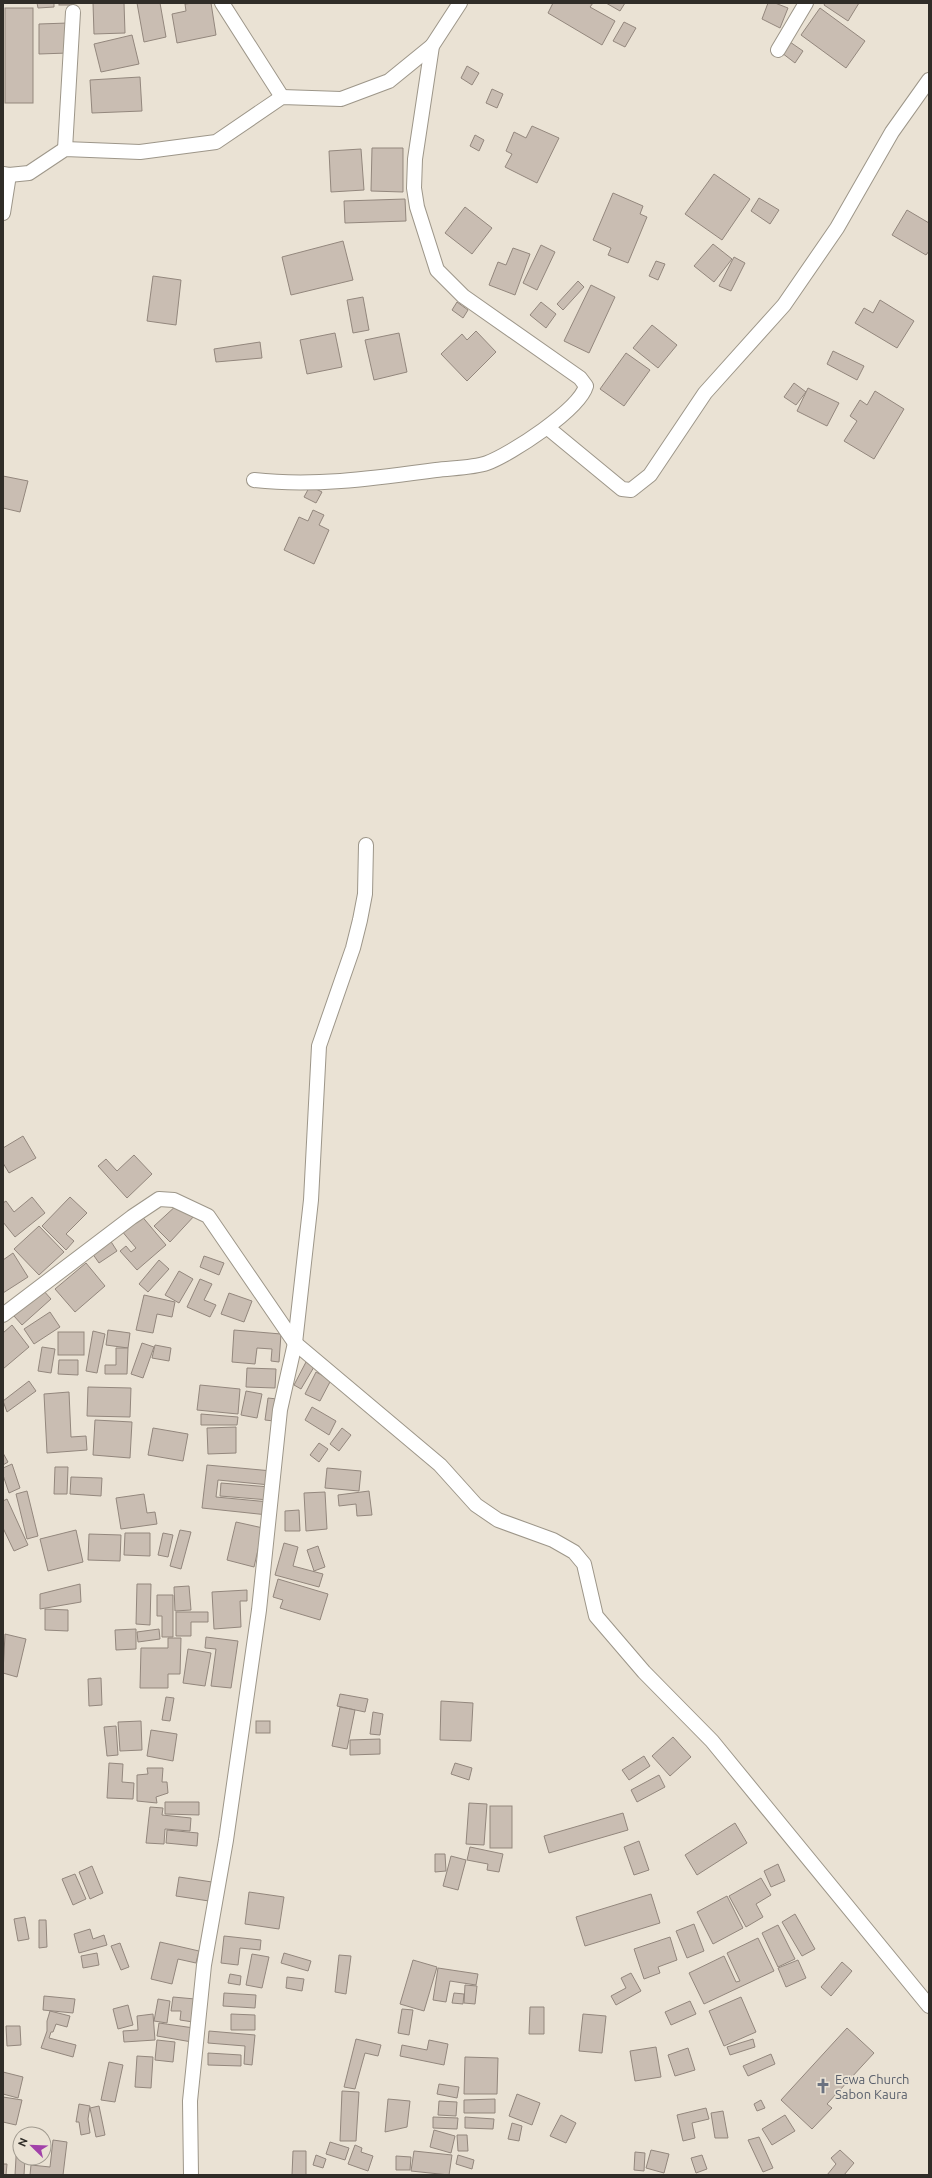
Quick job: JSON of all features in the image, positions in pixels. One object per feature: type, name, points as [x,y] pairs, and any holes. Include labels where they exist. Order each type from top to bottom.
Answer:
[{"type":"street","points":[[222,3],[282,97]]},
{"type":"street","points":[[3,213],[6,175],[29,173],[65,149],[140,152],[216,142],[282,97],[341,98],[389,81],[432,46],[460,3]]},
{"type":"street","points":[[778,50],[806,3]]},
{"type":"street","points":[[65,149],[73,12]]},
{"type":"street","points":[[254,480],[287,484],[351,480],[486,463],[548,428],[583,395],[586,386],[580,378],[463,296],[437,270],[417,207],[414,188],[415,159],[432,46]]},
{"type":"street","points":[[548,428],[622,489],[631,490],[650,476],[706,393],[784,305],[808,272],[837,228],[892,132],[929,80]]},
{"type":"street","points":[[191,2175],[190,2101],[204,1965],[226,1840],[259,1610],[280,1410],[295,1343],[310,1200],[319,1046],[353,948],[360,920],[364,894],[366,844]]},
{"type":"street","points":[[3,1315],[132,1217],[159,1199],[174,1200],[208,1216],[295,1343],[440,1465],[476,1505],[498,1520],[553,1540],[574,1552],[584,1564],[596,1616],[644,1672],[712,1741],[929,2006]]},
{"type":"building","points":[[37,3],[54,3],[54,7],[38,8]]},
{"type":"building","points":[[59,3],[72,3],[72,5],[59,5]]},
{"type":"building","points":[[93,3],[124,3],[125,33],[94,34]]},
{"type":"building","points":[[137,3],[160,3],[166,37],[144,42]]},
{"type":"building","points":[[211,3],[216,35],[177,43],[172,14],[186,11],[185,4]]},
{"type":"building","points":[[553,3],[593,3],[590,7],[615,21],[602,45],[548,13]]},
{"type":"building","points":[[606,3],[625,3],[620,11]]},
{"type":"building","points":[[768,3],[775,3],[788,8],[780,28],[762,19]]},
{"type":"building","points":[[825,3],[859,3],[848,21],[824,5]]},
{"type":"building","points":[[5,8],[33,8],[33,103],[5,103]]},
{"type":"building","points":[[820,8],[865,41],[846,68],[801,35]]},
{"type":"building","points":[[624,22],[636,28],[625,47],[613,41]]},
{"type":"building","points":[[68,23],[68,53],[39,54],[39,24]]},
{"type":"building","points":[[132,35],[139,64],[101,72],[94,44]]},
{"type":"building","points":[[790,42],[803,51],[795,63],[782,53]]},
{"type":"building","points":[[467,66],[479,73],[472,85],[461,78]]},
{"type":"building","points":[[140,77],[142,111],[92,113],[90,80]]},
{"type":"building","points":[[492,89],[503,94],[497,108],[486,103]]},
{"type":"building","points":[[532,126],[559,138],[537,183],[505,167],[512,154],[506,151],[514,132],[526,138]]},
{"type":"building","points":[[475,135],[484,140],[479,151],[470,146]]},
{"type":"building","points":[[372,148],[403,148],[403,192],[371,191]]},
{"type":"building","points":[[361,149],[364,190],[331,192],[329,151]]},
{"type":"building","points":[[714,174],[750,199],[722,240],[685,214]]},
{"type":"building","points":[[613,193],[643,206],[640,214],[647,217],[628,263],[608,255],[611,248],[593,240]]},
{"type":"building","points":[[759,198],[779,210],[770,224],[751,211]]},
{"type":"building","points":[[405,199],[406,221],[345,223],[344,201]]},
{"type":"building","points":[[465,207],[492,228],[472,254],[445,233]]},
{"type":"building","points":[[907,210],[929,223],[929,251],[926,255],[892,235]]},
{"type":"building","points":[[343,241],[353,280],[291,295],[282,257]]},
{"type":"building","points":[[713,244],[732,259],[714,282],[694,266]]},
{"type":"building","points":[[541,245],[555,252],[537,290],[523,283]]},
{"type":"building","points":[[513,248],[530,254],[515,295],[489,285],[498,262],[506,265]]},
{"type":"building","points":[[734,257],[745,263],[731,291],[719,286]]},
{"type":"building","points":[[656,261],[665,264],[658,280],[649,276]]},
{"type":"building","points":[[153,276],[181,280],[176,325],[147,321]]},
{"type":"building","points":[[578,281],[584,287],[563,310],[557,304]]},
{"type":"building","points":[[591,285],[615,297],[589,353],[564,341]]},
{"type":"building","points":[[363,297],[369,330],[353,333],[347,300]]},
{"type":"building","points":[[880,300],[914,321],[897,348],[855,323],[864,308],[873,313]]},
{"type":"building","points":[[457,302],[468,310],[463,318],[452,310]]},
{"type":"building","points":[[541,302],[556,314],[546,328],[530,315]]},
{"type":"building","points":[[652,325],[677,345],[658,368],[633,348]]},
{"type":"building","points":[[476,331],[496,352],[467,381],[441,354],[462,334],[467,340]]},
{"type":"building","points":[[335,333],[342,367],[307,374],[300,340]]},
{"type":"building","points":[[399,333],[407,372],[374,380],[365,340]]},
{"type":"building","points":[[260,342],[262,358],[216,362],[214,349]]},
{"type":"building","points":[[833,351],[864,366],[857,380],[827,364]]},
{"type":"building","points":[[626,353],[650,370],[624,406],[600,389]]},
{"type":"building","points":[[794,383],[806,392],[796,405],[784,397]]},
{"type":"building","points":[[808,388],[839,403],[827,426],[797,411]]},
{"type":"building","points":[[875,391],[904,409],[874,459],[844,441],[857,421],[850,416],[860,400],[867,405]]},
{"type":"building","points":[[3,476],[28,481],[20,512],[3,508]]},
{"type":"building","points":[[310,486],[322,492],[316,503],[304,497]]},
{"type":"building","points":[[313,510],[324,515],[319,525],[329,530],[314,564],[284,550],[299,517],[308,521]]},
{"type":"building","points":[[23,1136],[36,1158],[9,1173],[3,1163],[3,1148]]},
{"type":"building","points":[[134,1155],[152,1174],[127,1198],[98,1166],[106,1159],[117,1171]]},
{"type":"building","points":[[32,1197],[45,1213],[15,1237],[3,1222],[3,1203],[6,1201],[14,1212]]},
{"type":"building","points":[[70,1197],[87,1213],[66,1234],[74,1241],[66,1250],[42,1226]]},
{"type":"building","points":[[178,1204],[196,1214],[170,1242],[154,1226]]},
{"type":"building","points":[[140,1214],[166,1245],[137,1270],[120,1251],[126,1246],[131,1252],[136,1248],[121,1230]]},
{"type":"building","points":[[39,1226],[64,1252],[39,1275],[14,1249]]},
{"type":"building","points":[[110,1240],[117,1251],[99,1263],[92,1253]]},
{"type":"building","points":[[13,1253],[28,1277],[3,1293],[3,1260]]},
{"type":"building","points":[[204,1256],[224,1263],[219,1275],[200,1267]]},
{"type":"building","points":[[159,1260],[169,1269],[148,1292],[139,1284]]},
{"type":"building","points":[[86,1263],[105,1286],[75,1312],[55,1289]]},
{"type":"building","points":[[179,1271],[193,1279],[179,1303],[165,1295]]},
{"type":"building","points":[[200,1279],[212,1284],[204,1300],[216,1305],[210,1317],[187,1307]]},
{"type":"building","points":[[43,1290],[51,1299],[22,1325],[14,1316]]},
{"type":"building","points":[[229,1293],[252,1301],[244,1322],[221,1314]]},
{"type":"building","points":[[144,1295],[175,1302],[172,1317],[157,1314],[153,1333],[136,1330]]},
{"type":"building","points":[[50,1312],[60,1327],[34,1344],[24,1329]]},
{"type":"building","points":[[12,1325],[29,1347],[3,1369],[3,1333]]},
{"type":"building","points":[[108,1330],[130,1333],[128,1348],[106,1345]]},
{"type":"building","points":[[234,1330],[281,1334],[279,1362],[271,1361],[272,1349],[257,1348],[255,1364],[232,1362]]},
{"type":"building","points":[[93,1331],[105,1334],[97,1373],[86,1371]]},
{"type":"building","points":[[58,1332],[84,1332],[84,1355],[58,1355]]},
{"type":"building","points":[[142,1343],[154,1347],[143,1378],[131,1374]]},
{"type":"building","points":[[155,1345],[171,1348],[169,1361],[152,1358]]},
{"type":"building","points":[[42,1347],[55,1349],[51,1373],[38,1371]]},
{"type":"building","points":[[116,1348],[128,1348],[127,1374],[105,1374],[105,1365],[116,1365]]},
{"type":"building","points":[[59,1360],[78,1360],[78,1375],[58,1374]]},
{"type":"building","points":[[306,1362],[314,1367],[301,1389],[294,1385]]},
{"type":"building","points":[[247,1368],[276,1369],[275,1388],[246,1387]]},
{"type":"building","points":[[316,1372],[331,1380],[320,1401],[305,1394]]},
{"type":"building","points":[[29,1381],[36,1391],[7,1412],[3,1401]]},
{"type":"building","points":[[200,1385],[240,1389],[238,1414],[197,1410]]},
{"type":"building","points":[[88,1387],[131,1388],[130,1417],[87,1416]]},
{"type":"building","points":[[246,1391],[262,1394],[257,1418],[241,1415]]},
{"type":"building","points":[[69,1392],[71,1437],[86,1436],[87,1450],[47,1453],[44,1394]]},
{"type":"building","points":[[268,1398],[277,1399],[274,1421],[265,1420]]},
{"type":"building","points":[[312,1407],[336,1421],[329,1435],[305,1420]]},
{"type":"building","points":[[201,1414],[238,1417],[237,1425],[201,1425]]},
{"type":"building","points":[[95,1420],[132,1422],[130,1458],[93,1455]]},
{"type":"building","points":[[236,1427],[236,1453],[208,1454],[207,1428]]},
{"type":"building","points":[[153,1428],[188,1434],[183,1461],[148,1455]]},
{"type":"building","points":[[342,1428],[351,1435],[339,1451],[330,1444]]},
{"type":"building","points":[[319,1443],[328,1449],[319,1462],[310,1455]]},
{"type":"building","points":[[3,1453],[8,1462],[3,1465]]},
{"type":"building","points":[[12,1464],[20,1488],[9,1493],[3,1475],[3,1468]]},
{"type":"building","points":[[207,1465],[272,1471],[270,1485],[218,1480],[216,1497],[269,1502],[268,1515],[202,1508]]},
{"type":"building","points":[[55,1467],[68,1467],[67,1494],[54,1494]]},
{"type":"building","points":[[327,1468],[361,1471],[359,1491],[325,1488]]},
{"type":"building","points":[[71,1477],[102,1478],[101,1496],[70,1494]]},
{"type":"building","points":[[221,1483],[270,1487],[269,1500],[220,1496]]},
{"type":"building","points":[[27,1491],[38,1536],[27,1539],[16,1494]]},
{"type":"building","points":[[369,1491],[372,1515],[357,1516],[356,1504],[339,1506],[338,1495]]},
{"type":"building","points":[[325,1492],[327,1529],[306,1531],[304,1493]]},
{"type":"building","points":[[144,1494],[147,1513],[155,1512],[157,1524],[121,1529],[116,1498]]},
{"type":"building","points":[[7,1499],[28,1545],[14,1551],[3,1528],[3,1501]]},
{"type":"building","points":[[299,1510],[300,1531],[285,1531],[285,1511]]},
{"type":"building","points":[[236,1522],[263,1528],[254,1567],[227,1560]]},
{"type":"building","points":[[76,1530],[83,1562],[48,1571],[40,1539]]},
{"type":"building","points":[[180,1530],[191,1532],[181,1569],[170,1566]]},
{"type":"building","points":[[125,1533],[150,1533],[150,1556],[124,1555]]},
{"type":"building","points":[[163,1533],[173,1535],[168,1557],[158,1555]]},
{"type":"building","points":[[89,1534],[121,1535],[120,1561],[88,1560]]},
{"type":"building","points":[[284,1543],[298,1547],[293,1566],[323,1574],[319,1587],[275,1575]]},
{"type":"building","points":[[318,1546],[325,1567],[314,1571],[307,1550]]},
{"type":"building","points":[[278,1579],[328,1594],[320,1620],[280,1608],[283,1600],[273,1597]]},
{"type":"building","points":[[80,1584],[81,1602],[40,1609],[40,1594]]},
{"type":"building","points":[[137,1584],[151,1584],[150,1625],[136,1624]]},
{"type":"building","points":[[189,1586],[191,1610],[175,1611],[174,1587]]},
{"type":"building","points":[[247,1590],[247,1601],[240,1601],[241,1627],[214,1629],[212,1592]]},
{"type":"building","points":[[157,1595],[173,1595],[173,1637],[162,1637],[162,1616],[157,1616]]},
{"type":"building","points":[[45,1609],[68,1610],[68,1631],[45,1630]]},
{"type":"building","points":[[176,1612],[208,1612],[208,1622],[191,1622],[191,1636],[176,1636]]},
{"type":"building","points":[[136,1629],[136,1649],[116,1650],[115,1630]]},
{"type":"building","points":[[159,1629],[160,1639],[138,1642],[137,1632]]},
{"type":"building","points":[[5,1634],[26,1639],[17,1677],[3,1673]]},
{"type":"building","points":[[206,1637],[238,1641],[231,1688],[211,1686],[216,1649],[205,1648]]},
{"type":"building","points":[[168,1638],[181,1638],[180,1674],[168,1674],[168,1688],[140,1688],[141,1648],[168,1648]]},
{"type":"building","points":[[188,1649],[211,1653],[205,1686],[183,1683]]},
{"type":"building","points":[[101,1678],[102,1705],[89,1706],[88,1679]]},
{"type":"building","points":[[340,1694],[368,1699],[365,1712],[337,1706]]},
{"type":"building","points":[[166,1697],[174,1698],[170,1721],[162,1720]]},
{"type":"building","points":[[441,1701],[473,1703],[471,1741],[440,1740]]},
{"type":"building","points":[[340,1707],[355,1710],[347,1749],[332,1746]]},
{"type":"building","points":[[373,1712],[383,1714],[380,1735],[370,1734]]},
{"type":"building","points":[[141,1721],[142,1750],[120,1751],[118,1722]]},
{"type":"building","points":[[256,1721],[270,1721],[270,1733],[256,1733]]},
{"type":"building","points":[[116,1726],[118,1755],[107,1756],[104,1727]]},
{"type":"building","points":[[151,1730],[177,1734],[173,1761],[147,1756]]},
{"type":"building","points":[[673,1737],[691,1757],[670,1776],[652,1756]]},
{"type":"building","points":[[380,1739],[380,1754],[350,1755],[350,1740]]},
{"type":"building","points":[[644,1756],[650,1766],[629,1780],[622,1770]]},
{"type":"building","points":[[109,1763],[123,1764],[122,1782],[134,1783],[133,1799],[107,1798]]},
{"type":"building","points":[[455,1763],[472,1768],[469,1780],[451,1774]]},
{"type":"building","points":[[147,1768],[163,1768],[162,1782],[167,1782],[168,1793],[156,1797],[157,1803],[137,1801],[137,1775],[148,1774]]},
{"type":"building","points":[[659,1775],[665,1787],[637,1802],[631,1790]]},
{"type":"building","points":[[165,1802],[199,1802],[199,1815],[165,1814]]},
{"type":"building","points":[[469,1803],[487,1804],[484,1845],[466,1844]]},
{"type":"building","points":[[490,1806],[512,1806],[512,1848],[490,1848]]},
{"type":"building","points":[[150,1807],[163,1808],[162,1815],[191,1818],[190,1831],[165,1829],[164,1844],[146,1843]]},
{"type":"building","points":[[623,1813],[628,1830],[549,1853],[544,1836]]},
{"type":"building","points":[[735,1823],[747,1843],[697,1875],[685,1855]]},
{"type":"building","points":[[167,1830],[198,1833],[197,1846],[166,1843]]},
{"type":"building","points":[[639,1841],[649,1870],[634,1875],[624,1847]]},
{"type":"building","points":[[470,1847],[503,1854],[499,1872],[487,1870],[488,1864],[467,1860]]},
{"type":"building","points":[[435,1854],[445,1854],[446,1871],[435,1872]]},
{"type":"building","points":[[451,1856],[466,1860],[458,1890],[443,1886]]},
{"type":"building","points":[[778,1864],[785,1881],[771,1887],[764,1871]]},
{"type":"building","points":[[92,1866],[103,1893],[90,1899],[79,1872]]},
{"type":"building","points":[[75,1874],[86,1899],[73,1905],[62,1879]]},
{"type":"building","points":[[179,1877],[212,1882],[209,1901],[176,1896]]},
{"type":"building","points":[[761,1878],[771,1895],[756,1904],[763,1917],[746,1927],[729,1896]]},
{"type":"building","points":[[249,1892],[284,1897],[279,1929],[245,1924]]},
{"type":"building","points":[[651,1894],[660,1923],[585,1946],[576,1917]]},
{"type":"building","points":[[727,1896],[743,1928],[713,1944],[697,1912]]},
{"type":"building","points":[[795,1914],[815,1949],[802,1956],[782,1922]]},
{"type":"building","points":[[25,1917],[29,1939],[18,1941],[14,1919]]},
{"type":"building","points":[[39,1920],[46,1920],[47,1947],[39,1948]]},
{"type":"building","points":[[694,1924],[704,1951],[687,1958],[676,1931]]},
{"type":"building","points":[[778,1925],[795,1959],[778,1967],[762,1933]]},
{"type":"building","points":[[90,1929],[93,1939],[104,1935],[107,1945],[79,1953],[74,1934]]},
{"type":"building","points":[[224,1936],[261,1940],[260,1950],[240,1948],[238,1965],[221,1963]]},
{"type":"building","points":[[670,1937],[677,1960],[658,1967],[660,1973],[644,1979],[634,1949]]},
{"type":"building","points":[[758,1938],[774,1971],[704,2004],[689,1973],[724,1956],[736,1982],[740,1981],[727,1953]]},
{"type":"building","points":[[160,1942],[199,1951],[196,1963],[178,1959],[172,1984],[151,1979]]},
{"type":"building","points":[[120,1943],[129,1967],[121,1970],[111,1946]]},
{"type":"building","points":[[97,1953],[99,1965],[83,1968],[81,1956]]},
{"type":"building","points":[[284,1953],[311,1961],[308,1971],[281,1963]]},
{"type":"building","points":[[252,1954],[269,1957],[262,1988],[246,1985]]},
{"type":"building","points":[[339,1955],[351,1956],[346,1994],[335,1992]]},
{"type":"building","points":[[413,1960],[437,1967],[424,2011],[400,2004]]},
{"type":"building","points":[[798,1960],[806,1978],[786,1987],[778,1968]]},
{"type":"building","points":[[842,1962],[852,1971],[831,1996],[821,1987]]},
{"type":"building","points":[[438,1968],[478,1974],[476,1985],[450,1981],[446,2002],[433,2000]]},
{"type":"building","points":[[631,1973],[641,1991],[616,2005],[611,1996],[626,1988],[621,1978]]},
{"type":"building","points":[[230,1974],[241,1976],[240,1985],[228,1983]]},
{"type":"building","points":[[287,1977],[304,1979],[302,1991],[286,1988]]},
{"type":"building","points":[[465,1985],[477,1986],[475,2004],[464,2003]]},
{"type":"building","points":[[224,1993],[256,1995],[255,2008],[223,2006]]},
{"type":"building","points":[[454,1993],[464,1994],[463,2004],[452,2003]]},
{"type":"building","points":[[44,1996],[75,1999],[73,2013],[43,2010]]},
{"type":"building","points":[[173,1997],[195,1999],[193,2022],[180,2020],[181,2011],[171,2011]]},
{"type":"building","points":[[741,1997],[756,2032],[724,2046],[709,2011]]},
{"type":"building","points":[[158,1999],[170,2001],[167,2023],[154,2021]]},
{"type":"building","points":[[690,2001],[696,2014],[671,2025],[665,2012]]},
{"type":"building","points":[[128,2005],[133,2025],[118,2029],[113,2009]]},
{"type":"building","points":[[530,2007],[544,2007],[544,2034],[529,2034]]},
{"type":"building","points":[[402,2009],[413,2010],[409,2035],[398,2033]]},
{"type":"building","points":[[50,2011],[70,2016],[67,2027],[56,2024],[49,2038],[76,2045],[73,2057],[41,2048],[47,2031],[47,2021]]},
{"type":"building","points":[[153,2014],[155,2040],[124,2042],[123,2031],[138,2030],[137,2016]]},
{"type":"building","points":[[231,2014],[255,2015],[255,2030],[231,2030]]},
{"type":"building","points":[[583,2014],[606,2016],[602,2053],[579,2051]]},
{"type":"building","points":[[159,2023],[194,2028],[192,2042],[157,2036]]},
{"type":"building","points":[[6,2026],[20,2026],[21,2045],[7,2046]]},
{"type":"building","points":[[847,2028],[874,2053],[827,2104],[832,2108],[812,2129],[781,2100]]},
{"type":"building","points":[[209,2031],[255,2035],[252,2065],[244,2064],[245,2046],[208,2043]]},
{"type":"building","points":[[356,2039],[381,2045],[378,2056],[365,2053],[355,2089],[344,2087]]},
{"type":"building","points":[[753,2039],[755,2047],[730,2055],[727,2047]]},
{"type":"building","points":[[157,2040],[175,2042],[173,2062],[155,2060]]},
{"type":"building","points":[[429,2040],[448,2044],[444,2065],[400,2056],[402,2045],[427,2050]]},
{"type":"building","points":[[656,2047],[661,2077],[635,2081],[630,2051]]},
{"type":"building","points":[[688,2048],[695,2070],[675,2076],[668,2055]]},
{"type":"building","points":[[208,2053],[241,2055],[241,2066],[208,2065]]},
{"type":"building","points":[[771,2054],[775,2064],[748,2076],[743,2066]]},
{"type":"building","points":[[137,2056],[153,2057],[151,2088],[135,2087]]},
{"type":"building","points":[[465,2057],[498,2058],[497,2094],[464,2094]]},
{"type":"building","points":[[109,2062],[123,2065],[115,2102],[101,2100]]},
{"type":"building","points":[[3,2072],[23,2077],[18,2098],[3,2094]]},
{"type":"building","points":[[439,2084],[459,2087],[457,2098],[437,2094]]},
{"type":"building","points":[[342,2091],[359,2092],[356,2141],[340,2141]]},
{"type":"building","points":[[517,2094],[540,2103],[532,2125],[509,2116]]},
{"type":"building","points":[[3,2097],[22,2100],[16,2125],[3,2122]]},
{"type":"building","points":[[388,2099],[410,2101],[407,2127],[385,2132]]},
{"type":"building","points":[[495,2099],[495,2113],[464,2113],[464,2100]]},
{"type":"building","points":[[761,2100],[765,2108],[757,2111],[754,2104]]},
{"type":"building","points":[[439,2101],[457,2102],[456,2116],[438,2115]]},
{"type":"building","points":[[79,2104],[90,2106],[88,2119],[90,2133],[81,2135],[79,2122],[76,2122]]},
{"type":"building","points":[[99,2106],[105,2135],[96,2137],[90,2108]]},
{"type":"building","points":[[706,2108],[709,2119],[692,2123],[695,2138],[683,2141],[677,2115]]},
{"type":"building","points":[[723,2111],[728,2138],[715,2138],[711,2113]]},
{"type":"building","points":[[561,2115],[576,2123],[566,2143],[550,2136]]},
{"type":"building","points":[[785,2115],[795,2131],[772,2145],[762,2129]]},
{"type":"building","points":[[433,2117],[458,2118],[457,2129],[433,2128]]},
{"type":"building","points":[[465,2117],[494,2119],[493,2129],[465,2128]]},
{"type":"building","points":[[512,2123],[522,2126],[519,2141],[508,2139]]},
{"type":"building","points":[[434,2130],[455,2136],[451,2153],[430,2147]]},
{"type":"building","points":[[457,2135],[467,2135],[468,2151],[458,2151]]},
{"type":"building","points":[[759,2137],[773,2168],[763,2172],[748,2140]]},
{"type":"building","points":[[53,2140],[67,2142],[63,2175],[30,2175],[31,2166],[52,2166]]},
{"type":"building","points":[[330,2142],[349,2148],[345,2160],[326,2154]]},
{"type":"building","points":[[355,2145],[362,2148],[361,2152],[373,2156],[368,2171],[348,2164]]},
{"type":"building","points":[[651,2150],[669,2154],[664,2173],[646,2168]]},
{"type":"building","points":[[840,2150],[854,2163],[844,2175],[827,2175],[836,2164],[831,2158]]},
{"type":"building","points":[[293,2151],[306,2151],[306,2175],[292,2175]]},
{"type":"building","points":[[414,2151],[452,2155],[449,2175],[411,2171]]},
{"type":"building","points":[[635,2152],[645,2153],[644,2171],[634,2170]]},
{"type":"building","points":[[316,2155],[326,2159],[323,2168],[313,2165]]},
{"type":"building","points":[[458,2155],[474,2160],[472,2169],[456,2164]]},
{"type":"building","points":[[702,2155],[707,2169],[696,2173],[691,2158]]},
{"type":"building","points":[[396,2156],[411,2157],[410,2170],[396,2170]]},
{"type":"building","points":[[3,2164],[7,2164],[6,2175],[3,2175]]},
{"type":"building","points":[[16,2166],[25,2166],[24,2175],[15,2175]]},
{"type":"place","name":"Ecwa Church Sabon Kaura","points":[[823,2086]]}]
